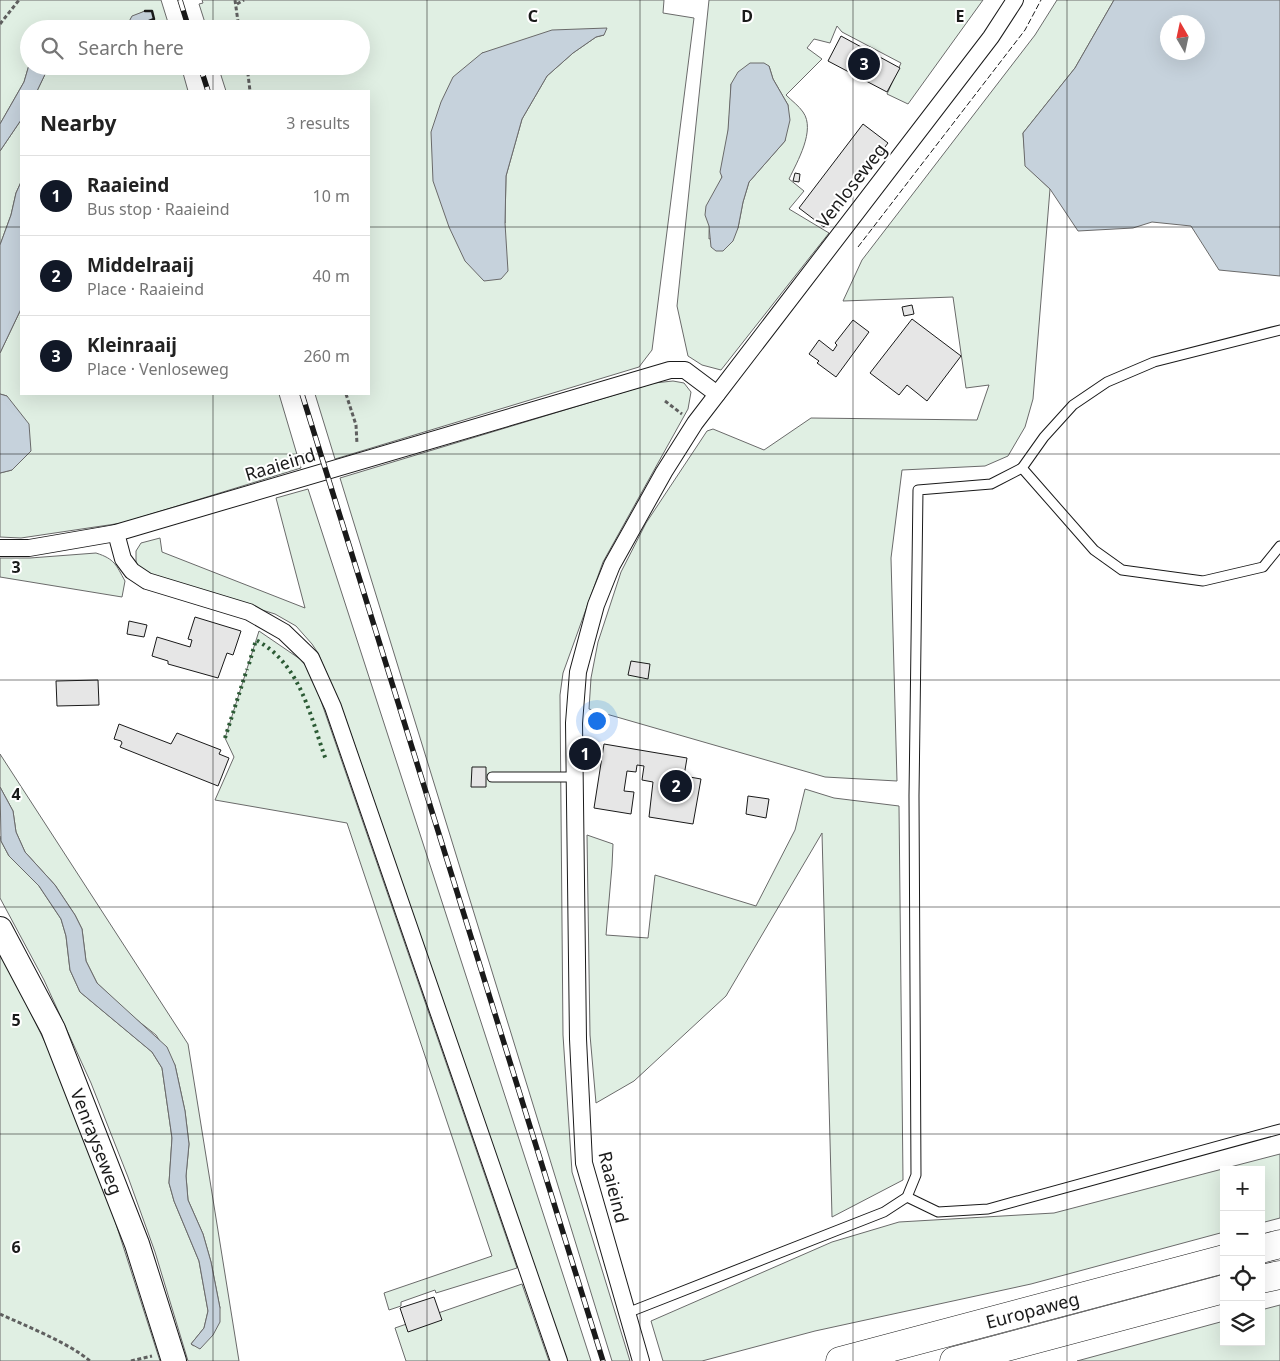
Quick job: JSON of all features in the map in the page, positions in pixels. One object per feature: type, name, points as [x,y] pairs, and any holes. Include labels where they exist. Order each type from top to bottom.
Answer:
[{"type":"highway","points":[[1265,1248],[1280,1244]]},
{"type":"highway","name":"Europaweg","points":[[840,1361],[1220,1260]]},
{"type":"highway","points":[[1265,1279],[1280,1274]]},
{"type":"highway","name":"Europaweg","points":[[954,1361],[1220,1290]]},
{"type":"highway","points":[[1011,1361],[1220,1305]]},
{"type":"main road","name":"Venrayseweg","points":[[0,929],[53,1029],[137,1244],[174,1361]]},
{"type":"street","name":"Venloseweg","points":[[717,394],[991,37],[1016,0]]},
{"type":"street","name":"Raaieind","points":[[0,548],[30,548],[116,533],[670,370],[685,370],[717,394],[695,423],[664,472],[612,564],[596,605],[578,672],[574,723],[578,1039],[584,1163],[641,1361]]},
{"type":"street","points":[[116,533],[123,559],[132,571],[147,581],[249,612],[284,632],[311,658],[333,707],[559,1361]]},
{"type":"lane","points":[[628,1313],[884,1212],[907,1197],[916,1175],[914,796],[918,490],[992,484],[1022,468],[1044,437],[1073,405],[1106,382],[1154,362],[1280,330]]},
{"type":"lane","points":[[1022,468],[1094,550],[1122,570],[1203,581],[1264,567],[1280,546]]},
{"type":"lane","points":[[492,777],[575,777]]},
{"type":"lane","points":[[907,1197],[938,1212],[988,1209],[1280,1129]]},
{"type":"path","points":[[0,24],[19,0]]},
{"type":"path","points":[[237,20],[236,2],[244,0]]},
{"type":"path","points":[[248,75],[250,90]]},
{"type":"path","points":[[346,395],[356,425],[358,462]]},
{"type":"path","points":[[0,1314],[84,1355],[90,1361]]},
{"type":"green space","points":[[0,0],[161,0],[167,20],[147,20],[145,11],[132,17],[130,20],[20,20],[20,75],[26,75],[0,124]]},
{"type":"green space","points":[[202,0],[664,0],[663,13],[694,18],[652,350],[639,367],[335,459],[315,395],[370,395],[370,90],[226,90],[221,75],[370,75],[370,20],[204,20],[199,4],[203,3]],"holes":[[[604,35],[596,37],[573,53],[547,76],[522,119],[506,176],[505,223],[482,53]]]},
{"type":"green space","points":[[709,0],[983,0],[908,104],[887,94],[901,63],[842,32],[837,26],[830,43],[814,39],[807,48],[822,59],[786,95],[803,112],[807,128],[804,146],[789,179],[804,191],[789,209],[829,233],[721,370],[702,365],[688,356],[677,306]],"holes":[[[769,66],[773,79],[788,105],[785,141],[749,182],[738,228],[709,239],[710,223],[726,153],[731,84]]]},
{"type":"green space","points":[[1057,0],[1114,0],[1075,68],[1023,133],[1026,166],[1050,189],[1033,399],[1025,427],[1008,456],[985,466],[902,470],[891,558],[897,781],[825,777],[589,709],[591,678],[598,642],[621,572],[646,523],[707,431],[713,429],[764,450],[811,418],[977,420],[989,385],[966,388],[953,297],[843,301],[862,260],[1035,35]]},
{"type":"green space","points":[[45,75],[184,75],[188,90],[37,90]]},
{"type":"green space","points":[[20,121],[20,184],[0,245],[0,151]]},
{"type":"green space","points":[[20,311],[20,395],[279,395],[301,468],[122,523],[21,538],[0,537],[0,473],[12,470],[7,396],[0,394],[0,353]]},
{"type":"green space","points":[[673,381],[684,383],[691,392],[688,409],[603,562],[563,673],[560,695],[563,1035],[572,1172],[630,1361],[612,1361],[340,478],[654,383]]},
{"type":"green space","points":[[308,489],[591,1361],[566,1361],[345,717],[318,653],[296,626],[275,614],[149,575],[136,564],[136,551],[141,543],[160,538],[162,552],[305,608],[276,498]]},
{"type":"green space","points":[[96,553],[111,560],[125,581],[122,597],[0,577],[0,558],[30,558]]},
{"type":"green space","points":[[259,631],[300,659],[311,672],[517,1268],[436,1293],[435,1290],[401,1302],[401,1306],[389,1310],[384,1293],[492,1256],[347,823],[215,800],[234,757],[225,738]]},
{"type":"green space","points":[[0,754],[188,1044],[239,1361],[188,1361],[155,1252],[91,1083],[44,980],[0,898],[0,836],[9,856],[39,886],[61,919],[66,936],[70,970],[80,992],[152,1052],[162,1068],[172,1138],[169,1183],[174,1201],[199,1261],[208,1311],[204,1328],[191,1344],[194,1346],[220,1308],[211,1262],[203,1234],[188,1200],[186,1176],[189,1144],[185,1111],[175,1065],[156,1035],[127,1012],[97,983],[86,961],[82,929],[75,915],[55,885],[25,852],[16,832],[13,811],[0,787]]},
{"type":"green space","points":[[805,789],[834,798],[899,806],[903,1180],[832,1217],[822,833],[726,996],[634,1081],[596,1103],[590,1035],[587,835],[613,844],[606,935],[648,938],[655,875],[756,906],[795,830]]},
{"type":"green space","points":[[0,951],[81,1115],[160,1361],[0,1361]]},
{"type":"green space","points":[[1280,1154],[1280,1218],[1265,1222],[1265,1166],[1234,1166]]},
{"type":"green space","points":[[1220,1170],[1220,1233],[1031,1284],[815,1331],[702,1361],[663,1361],[651,1321],[832,1242],[899,1222],[1054,1213]]},
{"type":"green space","points":[[522,1284],[549,1361],[406,1361],[395,1328]]},
{"type":"green space","points":[[1280,1305],[1280,1361],[1077,1361],[1220,1322],[1220,1346],[1265,1346],[1265,1309]]},
{"type":"shaded area","points":[[1114,0],[1280,0],[1280,276],[1219,270],[1191,226],[1152,222],[1133,228],[1078,231],[1050,189],[1025,166],[1023,133],[1075,68]]},
{"type":"shaded area","points":[[145,11],[152,11],[154,19],[130,20],[132,16]]},
{"type":"shaded area","points":[[607,28],[604,35],[596,37],[573,53],[547,76],[522,119],[506,176],[505,223],[508,271],[501,279],[484,281],[465,261],[449,227],[433,181],[431,132],[441,102],[453,77],[482,53],[552,30]]},
{"type":"shaded area","points":[[750,63],[764,63],[769,66],[773,79],[788,105],[790,120],[785,141],[749,182],[733,241],[723,251],[716,251],[711,247],[709,226],[705,215],[706,206],[722,177],[720,172],[728,130],[731,84],[738,72]]},
{"type":"shaded area","points":[[26,75],[45,75],[37,90],[20,90],[20,121],[0,151],[0,124]]},
{"type":"shaded area","points":[[20,184],[20,311],[0,353],[0,245],[11,215]]},
{"type":"shaded area","points":[[0,394],[7,396],[29,424],[31,451],[12,470],[0,473]]},
{"type":"shaded area","points":[[0,787],[13,811],[16,832],[25,852],[55,885],[82,929],[86,961],[97,983],[167,1047],[175,1065],[185,1111],[189,1144],[186,1176],[188,1200],[203,1234],[211,1262],[220,1308],[220,1322],[213,1335],[200,1349],[191,1344],[204,1328],[208,1311],[199,1261],[174,1201],[169,1183],[172,1138],[162,1068],[152,1052],[80,992],[70,970],[66,936],[61,919],[39,886],[9,856],[1,841]]},
{"type":"building","points":[[841,36],[900,68],[887,92],[828,61]]},
{"type":"building","points":[[863,124],[888,143],[824,227],[799,208]]},
{"type":"building","points":[[795,173],[800,174],[799,182],[793,181]]},
{"type":"building","points":[[912,305],[914,314],[904,316],[902,307]]},
{"type":"building","points":[[912,319],[961,356],[927,401],[907,385],[899,395],[870,373]]},
{"type":"building","points":[[853,320],[869,332],[836,377],[817,363],[819,361],[809,354],[819,340],[833,351],[837,345],[835,343]]},
{"type":"building","points":[[195,617],[241,631],[233,655],[227,653],[218,678],[168,664],[168,661],[152,656],[157,637],[190,647],[192,640],[188,639]]},
{"type":"building","points":[[129,621],[147,625],[144,637],[127,634]]},
{"type":"building","points":[[631,661],[650,664],[648,679],[628,675]]},
{"type":"building","points":[[98,680],[99,705],[57,706],[56,681]]},
{"type":"building","points":[[119,724],[171,744],[177,733],[221,750],[219,754],[229,758],[218,786],[120,747],[121,741],[114,739]]},
{"type":"building","points":[[604,744],[687,758],[684,776],[701,779],[693,824],[649,817],[653,782],[642,780],[644,766],[637,765],[636,772],[627,771],[624,791],[634,792],[631,814],[594,808]]},
{"type":"building","points":[[472,767],[486,767],[486,787],[471,787]]},
{"type":"building","points":[[748,796],[769,799],[766,818],[746,814]]},
{"type":"building","points":[[434,1297],[442,1320],[408,1332],[400,1308]]},
{"type":"railway","points":[[180,0],[186,20]]},
{"type":"railway","points":[[203,75],[208,90]]},
{"type":"railway","points":[[302,395],[603,1361]]},
{"type":"hedge","points":[[249,664],[256,640],[271,650],[284,663],[302,692],[326,760]]},
{"type":"hedge","points":[[225,738],[247,669]]},
{"type":"fence","points":[[858,247],[1025,30],[1041,0]]},
{"type":"wall","points":[[145,11],[152,11],[154,19],[152,20]]},
{"type":"place","name":"Kleinraaij","points":[[864,64]]},
{"type":"place","name":"Raaieind","points":[[585,754]]},
{"type":"place","name":"Middelraaij","points":[[676,786]]}]
